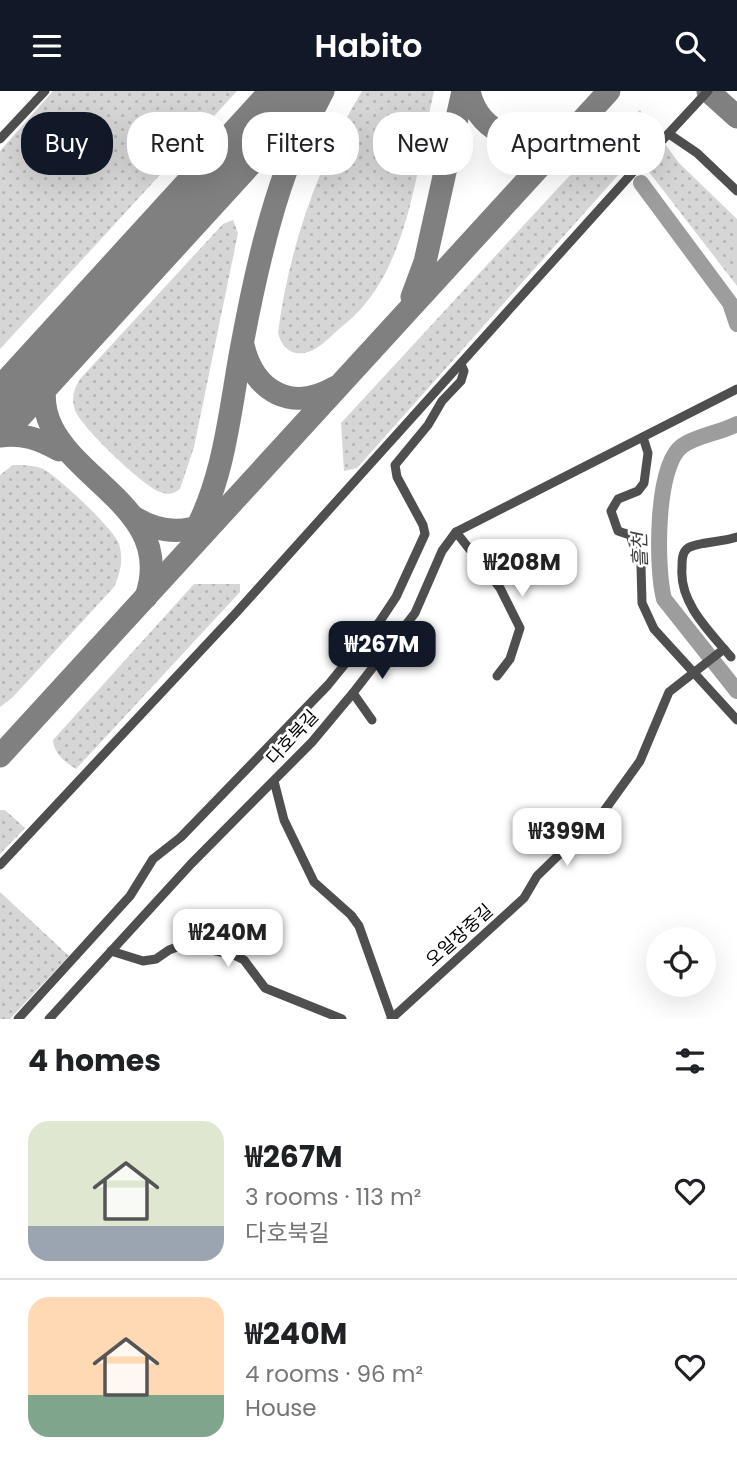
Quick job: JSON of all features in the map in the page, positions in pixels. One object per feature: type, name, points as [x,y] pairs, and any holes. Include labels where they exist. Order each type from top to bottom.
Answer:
[{"type":"street","points":[[0,139],[45,91]]},
{"type":"street","points":[[0,865],[235,614],[708,91]]},
{"type":"street","points":[[669,134],[697,153],[737,191]]},
{"type":"street","points":[[19,1019],[130,896],[153,859],[181,837],[311,704],[380,621],[396,597],[425,534],[423,525],[397,477],[395,465],[428,425],[442,401],[461,381],[464,371],[461,364]]},
{"type":"street","points":[[497,676],[510,659],[520,628],[500,588],[456,532],[737,389]]},
{"type":"street","points":[[634,547],[630,535],[618,531],[611,511],[618,499],[638,491],[644,483],[648,453],[643,437]]},
{"type":"street","name":"다호북길","points":[[49,1019],[191,864],[312,742],[353,693],[415,613],[442,551],[456,532]]},
{"type":"street","points":[[732,657],[689,603],[681,582],[683,553],[691,546],[737,537]]},
{"type":"street","points":[[641,566],[640,590],[647,616],[664,641],[737,720]]},
{"type":"street","name":"오일장중길","points":[[391,1019],[524,898],[537,876],[604,811],[644,755],[669,692],[724,649]]},
{"type":"street","points":[[353,693],[372,720]]},
{"type":"street","points":[[274,781],[284,820],[314,881],[351,915],[359,926],[391,1019]]},
{"type":"street","points":[[111,951],[142,961],[156,959],[185,944],[234,955],[244,961],[265,988],[342,1019]]},
{"type":"shaded area","points":[[53,91],[237,91],[218,112],[127,112],[127,175],[160,175],[0,349],[0,151],[21,127],[21,175],[113,175],[113,112],[34,112]]},
{"type":"shaded area","points":[[362,91],[434,91],[430,112],[373,112],[373,175],[417,175],[404,226],[395,253],[369,299],[351,319],[318,347],[309,352],[294,353],[281,342],[278,333],[290,270],[308,207],[320,175],[359,175],[359,112],[350,112]]},
{"type":"shaded area","points":[[665,144],[679,163],[737,219],[737,286],[651,175],[665,175]]},
{"type":"shaded area","points":[[571,175],[618,175],[357,468],[344,471],[341,423]]},
{"type":"shaded area","points":[[233,220],[238,233],[194,447],[180,489],[163,493],[127,468],[79,418],[73,401],[76,386],[223,224]]},
{"type":"shaded area","points":[[13,465],[34,466],[53,475],[97,516],[115,537],[119,544],[121,561],[114,587],[12,698],[0,707],[0,475]]},
{"type":"shaded area","points":[[194,584],[240,584],[240,592],[76,769],[58,753],[53,740]]},
{"type":"shaded area","points":[[0,810],[5,810],[25,828],[0,854]]},
{"type":"shaded area","points":[[0,892],[69,956],[10,1019],[0,1019]]},
{"type":"waterway","name":"흘천","points":[[641,183],[730,303],[737,324]]},
{"type":"waterway","name":"흘천","points":[[737,424],[688,442],[673,457],[662,495],[659,543],[664,599],[737,691]]},
{"type":"taxiway","points":[[193,535],[204,513],[219,466],[251,300],[273,211],[287,168],[323,91]]},
{"type":"taxiway","points":[[412,297],[425,262],[463,91]]},
{"type":"taxiway","points":[[469,91],[475,107],[487,122]]},
{"type":"taxiway","points":[[0,756],[609,91]]},
{"type":"taxiway","points":[[708,91],[737,117]]},
{"type":"taxiway","points":[[243,345],[256,375],[277,393],[290,398],[304,398],[320,395],[336,387]]},
{"type":"taxiway","points":[[54,355],[44,394],[51,426],[70,453],[120,502],[140,529],[151,559],[146,597]]},
{"type":"taxiway","points":[[0,436],[31,438],[59,450]]},
{"type":"taxiway","points":[[132,516],[168,530],[205,524]]},
{"type":"runway","points":[[0,413],[294,91]]}]
